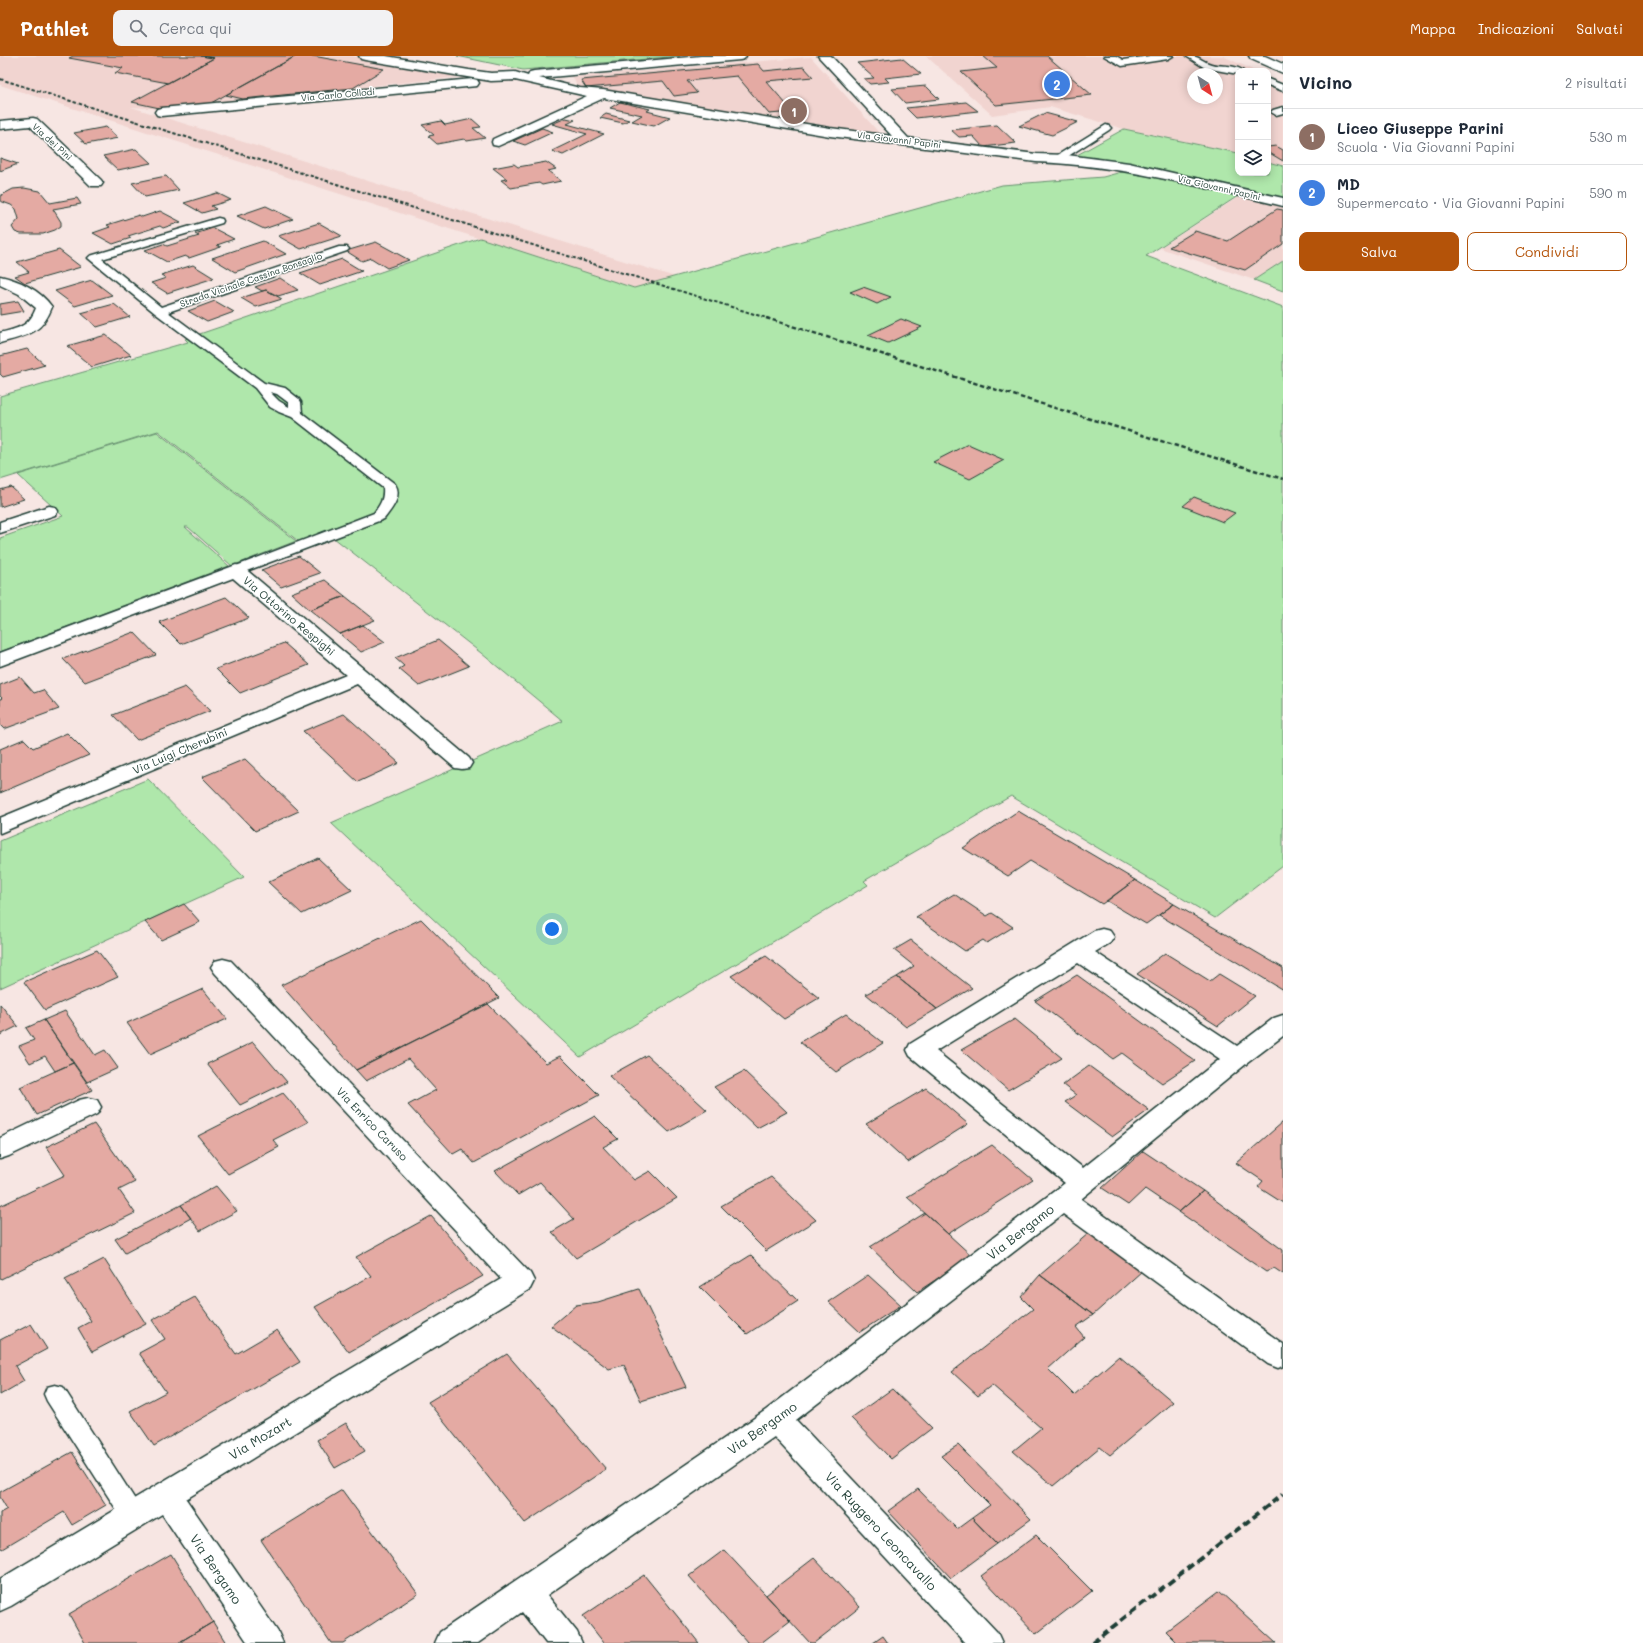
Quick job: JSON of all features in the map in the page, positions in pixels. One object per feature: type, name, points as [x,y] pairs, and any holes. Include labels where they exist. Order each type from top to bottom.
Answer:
[{"type":"street","points":[[365,56],[407,59],[480,76],[515,76],[740,56]]},
{"type":"street","points":[[824,56],[904,141]]},
{"type":"street","points":[[1255,56],[1283,69]]},
{"type":"street","name":"Via Giovanni Papini","points":[[515,76],[580,92],[603,94],[772,123],[1036,158],[1058,158],[1145,171],[1283,202]]},
{"type":"street","name":"Via Carlo Collodi","points":[[161,112],[473,83],[515,76]]},
{"type":"street","points":[[498,142],[603,94]]},
{"type":"street","name":"Via dei Pini","points":[[0,125],[33,122],[96,183]]},
{"type":"street","points":[[0,280],[21,287],[34,296],[44,307],[41,317],[32,328],[0,338]]},
{"type":"street","points":[[0,528],[49,511]]},
{"type":"street","name":"Via Ottorino Respighi","points":[[0,660],[236,571],[462,763]]},
{"type":"street","name":"Via Luigi Cherubini","points":[[0,826],[360,676]]},
{"type":"street","name":"Via Bergamo","points":[[1102,937],[919,1050],[1072,1190],[1278,1356]]},
{"type":"street","points":[[1078,952],[1237,1058]]},
{"type":"street","name":"Via Enrico Caruso","points":[[223,967],[520,1281]]},
{"type":"street","name":"Via Bergamo","points":[[451,1643],[776,1419],[1072,1190],[1237,1058],[1283,1024]]},
{"type":"street","points":[[0,1149],[88,1107]]},
{"type":"street","name":"Via Mozart","points":[[0,1596],[520,1281]]},
{"type":"street","name":"Via Ruggero Leoncavallo","points":[[776,1419],[986,1643]]},
{"type":"street","name":"Via Bergamo","points":[[166,1496],[267,1643]]},
{"type":"street","points":[[525,1591],[566,1643]]},
{"type":"lane","points":[[1109,56],[1122,63],[1168,56]]},
{"type":"lane","points":[[1191,56],[1208,66],[1235,71]]},
{"type":"lane","points":[[1271,83],[1283,88]]},
{"type":"lane","points":[[1058,158],[1106,128]]},
{"type":"lane","name":"Strada Vicinale Cassina Bonsaglio","points":[[218,221],[94,258],[159,311],[260,386],[268,399],[282,410],[296,414],[390,487],[391,494],[388,506],[379,516],[236,571]]},
{"type":"lane","name":"Strada Vicinale Cassina Bonsaglio","points":[[159,311],[343,249]]},
{"type":"lane","points":[[55,1394],[133,1516]]},
{"type":"shaded area","points":[[0,56],[353,56],[459,77],[243,99],[164,109],[131,107],[890,344],[634,288],[0,85]]},
{"type":"shaded area","points":[[926,56],[1223,56],[1249,68],[1235,68],[1235,152],[1124,129],[1050,107],[992,115]]},
{"type":"shaded area","points":[[811,57],[882,136],[577,87],[573,77]]},
{"type":"shaded area","points":[[1271,78],[1283,84],[1283,166],[1271,163]]},
{"type":"shaded area","points":[[1240,196],[1283,206],[1283,261],[1254,280],[1160,248]]},
{"type":"green space","points":[[457,56],[680,56],[523,70]]},
{"type":"green space","points":[[1124,129],[1235,152],[1235,176],[1271,176],[1271,163],[1283,166],[1283,199],[1082,159],[1077,155]]},
{"type":"green space","points":[[1125,171],[1238,196],[1146,256],[1283,307],[1283,866],[1215,918],[1011,796],[864,881],[868,885],[580,1057],[331,823],[563,721],[481,653],[334,538],[307,548],[158,431],[0,480],[0,396],[188,342],[185,339],[480,238],[634,288],[1002,185],[1103,177]]},
{"type":"green space","points":[[1283,261],[1283,291],[1254,280]]},
{"type":"green space","points":[[157,432],[296,541],[232,566],[188,527],[185,527],[229,566],[0,652],[0,538],[63,516],[18,475]]},
{"type":"green space","points":[[148,779],[244,877],[0,988],[0,841]]},
{"type":"building","points":[[73,56],[201,56],[214,58],[168,83],[115,73],[123,68],[69,58]]},
{"type":"building","points":[[201,56],[296,56],[211,103],[164,109],[132,102],[214,58]]},
{"type":"building","points":[[296,56],[313,56],[384,69],[353,88],[243,99],[226,95]]},
{"type":"building","points":[[983,56],[1047,56],[1092,95],[996,105],[961,72],[997,68]]},
{"type":"building","points":[[902,58],[921,74],[885,78],[889,82],[870,84],[864,79],[874,78],[857,63]]},
{"type":"building","points":[[758,64],[764,71],[804,67],[813,77],[766,81],[793,112],[769,114],[737,76],[687,81],[697,93],[674,96],[663,81],[586,88],[581,80]]},
{"type":"building","points":[[926,86],[939,99],[905,103],[892,89]]},
{"type":"building","points":[[620,102],[650,109],[647,111],[670,117],[654,126],[632,121],[642,115],[610,108]]},
{"type":"building","points":[[966,102],[978,111],[916,118],[906,108]]},
{"type":"building","points":[[1045,113],[1078,122],[1052,135],[1019,126]]},
{"type":"building","points":[[606,114],[629,120],[623,123],[600,118]]},
{"type":"building","points":[[566,118],[575,120],[567,124],[604,134],[563,155],[552,151],[587,134],[552,124]]},
{"type":"building","points":[[472,119],[481,127],[473,128],[485,138],[467,141],[464,139],[437,144],[428,136],[434,135],[422,125],[441,121],[445,125]]},
{"type":"building","points":[[997,125],[1016,143],[983,147],[973,136],[959,137],[951,130]]},
{"type":"building","points":[[106,127],[118,138],[86,144],[74,133]]},
{"type":"building","points":[[542,128],[553,132],[525,145],[513,141]]},
{"type":"building","points":[[1276,146],[1283,150],[1283,161],[1271,154],[1271,147]]},
{"type":"building","points":[[136,149],[151,163],[118,170],[103,156]]},
{"type":"building","points":[[0,158],[18,164],[0,171]]},
{"type":"building","points":[[546,162],[556,169],[548,171],[561,181],[542,185],[539,183],[511,188],[501,180],[507,179],[493,168],[514,164],[518,167]]},
{"type":"building","points":[[166,176],[179,190],[145,197],[132,183]]},
{"type":"building","points":[[24,188],[40,191],[50,203],[77,198],[81,204],[53,209],[61,222],[61,226],[55,230],[43,234],[21,234],[15,232],[12,227],[19,219],[16,209],[11,205],[0,201],[0,196],[13,189]]},
{"type":"building","points":[[217,193],[231,200],[211,206],[216,209],[202,213],[184,203]]},
{"type":"building","points":[[266,206],[293,219],[264,229],[237,216]]},
{"type":"building","points":[[1277,209],[1283,210],[1283,244],[1245,270],[1169,247],[1195,231],[1228,241]]},
{"type":"building","points":[[160,211],[181,222],[163,228],[160,226],[128,236],[131,238],[113,244],[93,233],[110,227],[107,225],[139,215],[142,217]]},
{"type":"building","points":[[319,223],[342,236],[301,249],[278,236]]},
{"type":"building","points":[[213,228],[234,239],[217,245],[221,247],[189,258],[185,256],[167,262],[145,250],[163,244],[167,246],[199,236],[195,234]]},
{"type":"building","points":[[263,241],[286,254],[235,272],[212,258]]},
{"type":"building","points":[[376,242],[409,260],[387,268],[371,258],[362,261],[346,251]]},
{"type":"building","points":[[59,250],[81,267],[25,283],[15,276],[29,272],[17,262]]},
{"type":"building","points":[[342,259],[362,271],[320,285],[300,273]]},
{"type":"building","points":[[193,265],[214,278],[167,293],[151,283],[166,278],[161,275]]},
{"type":"building","points":[[280,278],[298,290],[278,296],[266,290],[262,291],[255,287]]},
{"type":"building","points":[[92,280],[112,295],[75,306],[55,291]]},
{"type":"building","points":[[863,287],[891,297],[877,304],[850,292]]},
{"type":"building","points":[[266,290],[282,299],[256,307],[241,298]]},
{"type":"building","points":[[18,301],[24,311],[0,315],[0,304]]},
{"type":"building","points":[[215,301],[234,312],[207,322],[188,311]]},
{"type":"building","points":[[114,304],[130,317],[97,327],[81,313]]},
{"type":"building","points":[[901,319],[922,327],[888,343],[868,335]]},
{"type":"building","points":[[106,335],[131,355],[92,367],[67,346]]},
{"type":"building","points":[[27,349],[45,365],[3,377],[0,374],[0,356]]},
{"type":"building","points":[[968,444],[1004,460],[970,479],[933,462]]},
{"type":"building","points":[[11,487],[24,499],[0,507],[0,490]]},
{"type":"building","points":[[1194,497],[1235,513],[1223,522],[1183,506]]},
{"type":"building","points":[[299,556],[320,573],[281,587],[261,570]]},
{"type":"building","points":[[325,580],[345,596],[310,610],[291,593]]},
{"type":"building","points":[[345,596],[375,620],[340,634],[310,610]]},
{"type":"building","points":[[226,597],[249,618],[181,644],[159,622]]},
{"type":"building","points":[[363,625],[385,642],[361,652],[340,634]]},
{"type":"building","points":[[134,632],[156,655],[85,682],[63,659]]},
{"type":"building","points":[[438,640],[469,666],[419,686],[399,669],[404,666],[395,658]]},
{"type":"building","points":[[284,643],[309,665],[240,693],[216,669]]},
{"type":"building","points":[[20,677],[34,693],[43,690],[59,709],[4,729],[0,725],[0,699],[2,698],[0,696],[0,685]]},
{"type":"building","points":[[185,687],[210,711],[137,740],[113,715]]},
{"type":"building","points":[[344,714],[399,763],[358,782],[303,731]]},
{"type":"building","points":[[67,733],[89,755],[0,793],[0,749],[24,739],[33,748]]},
{"type":"building","points":[[245,759],[299,811],[255,831],[202,777]]},
{"type":"building","points":[[1018,811],[1135,880],[1102,904],[1030,861],[1008,876],[963,848]]},
{"type":"building","points":[[318,858],[352,890],[302,914],[268,882]]},
{"type":"building","points":[[1135,880],[1174,904],[1146,924],[1107,901]]},
{"type":"building","points":[[954,894],[987,916],[992,913],[1013,927],[987,943],[983,940],[965,951],[916,917]]},
{"type":"building","points":[[184,904],[200,922],[161,940],[145,922]]},
{"type":"building","points":[[1174,904],[1283,968],[1283,990],[1159,915]]},
{"type":"building","points":[[421,919],[499,998],[356,1070],[281,985]]},
{"type":"building","points":[[911,940],[972,988],[937,1009],[897,977],[914,966],[894,950]]},
{"type":"building","points":[[97,950],[118,977],[45,1010],[24,982]]},
{"type":"building","points":[[1165,953],[1210,981],[1219,974],[1255,996],[1218,1026],[1137,974]]},
{"type":"building","points":[[766,956],[819,998],[784,1019],[731,976]]},
{"type":"building","points":[[1077,975],[1195,1061],[1162,1083],[1122,1053],[1113,1059],[1035,1001]]},
{"type":"building","points":[[897,977],[937,1009],[906,1027],[866,994]]},
{"type":"building","points":[[203,989],[227,1019],[150,1054],[127,1023]]},
{"type":"building","points":[[0,1004],[18,1026],[0,1035]]},
{"type":"building","points":[[488,1004],[546,1063],[560,1056],[599,1095],[474,1163],[462,1149],[453,1154],[408,1105],[436,1090],[408,1059],[366,1081],[356,1070]]},
{"type":"building","points":[[65,1011],[95,1055],[105,1050],[118,1068],[87,1082],[44,1020]]},
{"type":"building","points":[[846,1014],[883,1043],[836,1072],[800,1042]]},
{"type":"building","points":[[1015,1019],[1062,1058],[1008,1090],[961,1050]]},
{"type":"building","points":[[44,1020],[73,1063],[55,1071],[45,1056],[30,1063],[19,1046],[34,1040],[26,1028]]},
{"type":"building","points":[[253,1042],[287,1082],[240,1105],[207,1064]]},
{"type":"building","points":[[647,1055],[707,1110],[669,1132],[609,1076]]},
{"type":"building","points":[[73,1063],[92,1090],[37,1115],[20,1087]]},
{"type":"building","points":[[1089,1066],[1149,1110],[1112,1137],[1065,1102],[1076,1095],[1063,1085]]},
{"type":"building","points":[[744,1071],[787,1112],[757,1128],[714,1087]]},
{"type":"building","points":[[926,1088],[968,1124],[908,1162],[866,1124]]},
{"type":"building","points":[[283,1093],[308,1122],[273,1140],[279,1147],[228,1174],[198,1136]]},
{"type":"building","points":[[595,1116],[618,1139],[603,1147],[634,1180],[650,1171],[677,1198],[576,1258],[552,1232],[574,1219],[540,1182],[518,1195],[495,1171]]},
{"type":"building","points":[[1283,1122],[1283,1203],[1258,1187],[1263,1181],[1236,1163]]},
{"type":"building","points":[[94,1124],[135,1182],[119,1190],[135,1213],[1,1279],[0,1206],[65,1175],[46,1147]]},
{"type":"building","points":[[992,1145],[1033,1180],[948,1234],[907,1197]]},
{"type":"building","points":[[1143,1151],[1203,1191],[1179,1212],[1145,1189],[1128,1205],[1102,1188]]},
{"type":"building","points":[[771,1177],[816,1220],[766,1251],[721,1206]]},
{"type":"building","points":[[216,1186],[237,1211],[200,1231],[181,1205]]},
{"type":"building","points":[[1203,1191],[1283,1250],[1283,1274],[1274,1268],[1266,1272],[1179,1212]]},
{"type":"building","points":[[181,1205],[191,1218],[125,1253],[115,1239]]},
{"type":"building","points":[[925,1213],[972,1256],[917,1292],[870,1247]]},
{"type":"building","points":[[431,1216],[483,1276],[349,1352],[315,1307],[371,1276],[356,1257]]},
{"type":"building","points":[[1089,1233],[1142,1271],[1093,1315],[1040,1275]]},
{"type":"building","points":[[751,1255],[798,1301],[747,1334],[700,1287]]},
{"type":"building","points":[[104,1259],[146,1324],[92,1352],[78,1328],[91,1321],[65,1279]]},
{"type":"building","points":[[868,1275],[901,1305],[860,1332],[828,1302]]},
{"type":"building","points":[[1040,1275],[1093,1315],[1076,1327],[1084,1337],[1048,1369],[1074,1395],[1119,1356],[1173,1402],[1110,1455],[1100,1447],[1053,1486],[1013,1451],[1041,1428],[992,1385],[978,1396],[952,1372],[1033,1309],[1021,1297]]},
{"type":"building","points":[[639,1289],[686,1387],[641,1401],[624,1365],[609,1369],[551,1326],[576,1305],[598,1302]]},
{"type":"building","points":[[195,1297],[236,1354],[277,1330],[300,1362],[154,1446],[130,1411],[166,1392],[139,1353],[165,1339],[152,1320]]},
{"type":"building","points":[[31,1324],[47,1349],[15,1366],[24,1381],[0,1395],[0,1340]]},
{"type":"building","points":[[507,1354],[606,1469],[525,1523],[428,1402]]},
{"type":"building","points":[[892,1389],[932,1428],[891,1459],[851,1418]]},
{"type":"building","points":[[346,1423],[365,1451],[335,1468],[317,1440]]},
{"type":"building","points":[[958,1445],[1031,1519],[997,1544],[972,1518],[990,1505],[941,1456]]},
{"type":"building","points":[[72,1452],[106,1505],[72,1525],[64,1512],[2,1549],[0,1546],[0,1513],[7,1509],[0,1497],[0,1492]]},
{"type":"building","points":[[918,1489],[957,1529],[972,1518],[997,1544],[951,1578],[888,1511]]},
{"type":"building","points":[[342,1490],[418,1594],[343,1643],[331,1643],[261,1540]]},
{"type":"building","points":[[1036,1535],[1092,1591],[1036,1634],[981,1576]]},
{"type":"building","points":[[724,1550],[790,1621],[761,1643],[748,1643],[689,1576]]},
{"type":"building","points":[[171,1554],[213,1622],[178,1643],[85,1643],[69,1614]]},
{"type":"building","points":[[814,1558],[860,1607],[814,1643],[810,1643],[766,1595]]},
{"type":"building","points":[[644,1575],[699,1643],[604,1643],[583,1616]]},
{"type":"building","points":[[1219,1591],[1276,1643],[1178,1643],[1166,1631]]},
{"type":"building","points":[[213,1622],[226,1643],[178,1643]]},
{"type":"building","points":[[883,1636],[888,1643],[873,1643]]},
{"type":"railway","points":[[0,79],[770,319]]},
{"type":"railway","points":[[766,318],[1283,479]]},
{"type":"railway","points":[[1092,1643],[1283,1494]]},
{"type":"place","name":"MD","points":[[1057,84]]},
{"type":"place","name":"Liceo Giuseppe Parini","points":[[794,111]]}]
